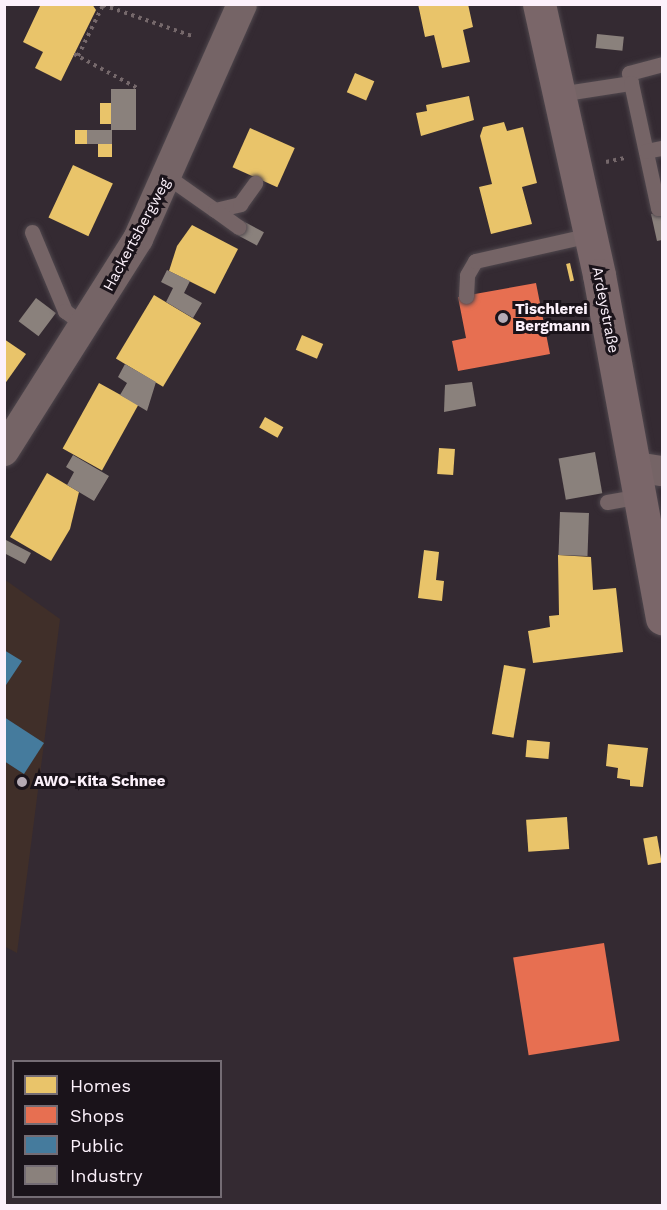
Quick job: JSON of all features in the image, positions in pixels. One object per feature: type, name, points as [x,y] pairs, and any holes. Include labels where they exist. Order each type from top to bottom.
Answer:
[{"type":"main road","name":"Ardeystraße","points":[[539,4],[649,490],[663,618]]},
{"type":"street","name":"Hackertsbergweg","points":[[4,451],[87,327],[168,177],[171,145],[184,114],[224,48],[242,4]]},
{"type":"lane","points":[[663,64],[629,72],[658,208],[663,208]]},
{"type":"lane","points":[[559,94],[631,83]]},
{"type":"lane","points":[[646,153],[663,148]]},
{"type":"lane","points":[[168,177],[238,227]]},
{"type":"lane","points":[[215,210],[240,204],[255,183]]},
{"type":"lane","points":[[32,232],[65,310],[87,327]]},
{"type":"lane","points":[[466,296],[467,275],[475,261],[590,235]]},
{"type":"lane","points":[[608,502],[649,490]]},
{"type":"path","points":[[139,89],[76,55],[103,5],[224,48]]},
{"type":"path","points":[[575,167],[646,153]]},
{"type":"shaded area","name":"AWO-Kita Schnee","points":[[4,579],[60,619],[17,953],[4,946]]},
{"type":"building: Homes","points":[[41,4],[92,4],[96,10],[61,81],[35,68],[43,52],[23,42]]},
{"type":"building: Homes","points":[[418,4],[468,4],[473,27],[463,30],[470,62],[442,68],[434,35],[425,37]]},
{"type":"building: Homes","points":[[355,73],[374,81],[366,101],[347,92]]},
{"type":"building: Homes","points":[[469,96],[474,120],[421,136],[416,113],[427,111],[426,105]]},
{"type":"building: Homes","points":[[100,103],[112,103],[112,124],[100,124]]},
{"type":"building: Homes","points":[[504,122],[507,131],[523,127],[537,183],[522,187],[532,224],[491,234],[479,187],[492,184],[480,136],[483,127]]},
{"type":"building: Homes","points":[[250,128],[295,148],[277,187],[233,167]]},
{"type":"building: Homes","points":[[75,130],[87,130],[87,144],[75,144]]},
{"type":"building: Homes","points":[[98,144],[112,144],[112,157],[98,157]]},
{"type":"building: Homes","points":[[73,165],[113,184],[88,236],[48,218]]},
{"type":"building: Homes","points":[[192,225],[238,249],[215,294],[169,271],[177,246]]},
{"type":"building: Homes","points":[[570,263],[574,281],[570,281],[566,264]]},
{"type":"building: Homes","points":[[154,295],[201,323],[163,387],[116,358]]},
{"type":"building: Homes","points":[[302,335],[323,344],[317,359],[296,350]]},
{"type":"building: Homes","points":[[4,339],[26,354],[4,385]]},
{"type":"building: Homes","points":[[99,383],[138,405],[102,470],[63,449]]},
{"type":"building: Homes","points":[[265,417],[283,427],[278,438],[259,427]]},
{"type":"building: Homes","points":[[439,448],[455,449],[453,475],[437,474]]},
{"type":"building: Homes","points":[[47,473],[79,492],[70,529],[51,561],[10,537]]},
{"type":"building: Homes","points":[[424,550],[439,552],[436,580],[444,581],[442,601],[418,598]]},
{"type":"building: Homes","points":[[558,555],[591,557],[593,590],[616,588],[623,652],[533,663],[528,631],[550,627],[549,616],[559,615]]},
{"type":"building: Homes","points":[[504,665],[526,669],[514,738],[492,734]]},
{"type":"building: Homes","points":[[527,740],[550,742],[548,759],[526,757]]},
{"type":"building: Homes","points":[[608,744],[648,748],[643,787],[630,786],[630,780],[617,778],[618,768],[606,766]]},
{"type":"building: Homes","points":[[567,817],[569,849],[528,852],[526,820]]},
{"type":"building: Homes","points":[[657,836],[662,863],[648,865],[643,838]]},
{"type":"building: Shops","name":"Tischlerei Bergmann","points":[[536,283],[550,354],[458,371],[452,341],[466,338],[458,297]]},
{"type":"building: Shops","points":[[604,943],[619,1041],[529,1055],[513,957]]},
{"type":"building: Public","points":[[4,650],[22,661],[4,688]]},
{"type":"building: Public","points":[[4,717],[44,743],[24,774],[4,761]]},
{"type":"building: Industry","points":[[597,34],[624,37],[622,51],[596,48]]},
{"type":"building: Industry","points":[[111,89],[136,89],[136,130],[111,130]]},
{"type":"building: Industry","points":[[87,130],[112,130],[112,144],[87,144]]},
{"type":"building: Industry","points":[[662,212],[662,240],[657,241],[651,214]]},
{"type":"building: Industry","points":[[241,220],[264,232],[257,245],[234,233]]},
{"type":"building: Industry","points":[[167,270],[190,281],[184,293],[202,303],[193,318],[166,302],[173,288],[161,282]]},
{"type":"building: Industry","points":[[36,298],[56,313],[39,336],[19,321]]},
{"type":"building: Industry","points":[[125,364],[156,382],[147,411],[120,395],[127,383],[118,377]]},
{"type":"building: Industry","points":[[472,382],[476,406],[444,412],[445,385]]},
{"type":"building: Industry","points":[[595,452],[602,493],[566,500],[559,458]]},
{"type":"building: Industry","points":[[73,455],[109,476],[94,501],[67,485],[74,472],[66,467]]},
{"type":"building: Industry","points":[[560,512],[589,513],[587,556],[558,555]]},
{"type":"building: Industry","points":[[4,539],[31,553],[25,564],[4,553]]},
{"type":"place","name":"Tischlerei Bergmann","points":[[503,318]]},
{"type":"place","name":"AWO-Kita Schnee","points":[[22,782]]}]
